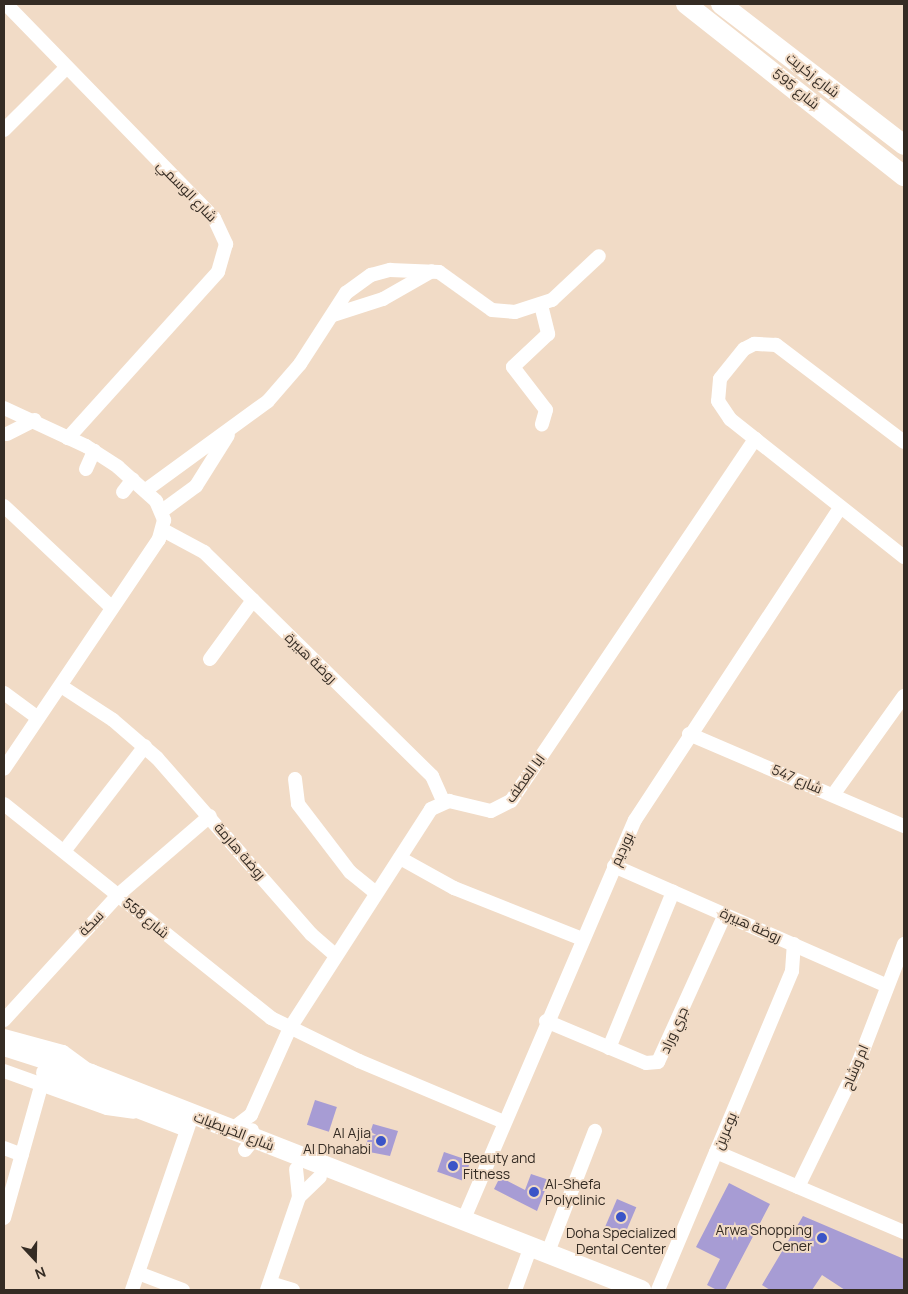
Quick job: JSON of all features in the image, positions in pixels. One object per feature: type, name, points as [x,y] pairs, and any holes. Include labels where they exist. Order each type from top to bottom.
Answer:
[{"type":"street","name":"شارع الوسمي","points":[[6,4],[66,68],[214,218],[226,244],[218,272],[68,438]]},
{"type":"street","name":"شارع 595","points":[[686,4],[904,176]]},
{"type":"street","name":"شارع زكريت","points":[[721,4],[904,146]]},
{"type":"street","points":[[4,130],[66,68]]},
{"type":"street","points":[[146,490],[230,432],[279,389],[333,316],[346,293],[371,275],[390,270],[432,270],[452,278],[492,310],[515,312],[541,305],[564,292],[599,256]]},
{"type":"street","points":[[333,316],[383,299],[432,270]]},
{"type":"street","points":[[541,305],[548,334],[513,366],[546,410],[542,424]]},
{"type":"street","points":[[904,442],[786,351],[765,343],[754,344],[736,357],[720,380],[717,390],[723,411],[840,508],[904,557]]},
{"type":"street","points":[[4,408],[34,420],[94,451],[133,479],[146,490],[162,511],[163,530],[61,686],[4,768]]},
{"type":"street","points":[[7,434],[34,420]]},
{"type":"street","points":[[162,511],[196,486],[230,432]]},
{"type":"street","name":"ابا العطف","points":[[444,801],[483,811],[498,809],[511,801],[755,439]]},
{"type":"street","points":[[86,469],[94,451]]},
{"type":"street","points":[[123,492],[133,479]]},
{"type":"street","points":[[4,506],[111,607]]},
{"type":"street","name":"بورديم","points":[[463,1221],[546,1021],[614,866],[648,797],[840,508]]},
{"type":"street","name":"روضة هبيرة","points":[[163,530],[194,545],[253,600],[432,776],[444,801]]},
{"type":"street","points":[[210,659],[253,600]]},
{"type":"street","name":"روضة هارمة","points":[[61,686],[145,746],[210,816],[311,934],[335,955]]},
{"type":"street","points":[[4,693],[38,718]]},
{"type":"street","points":[[833,795],[904,696]]},
{"type":"street","name":"شارع 547","points":[[689,734],[904,826]]},
{"type":"street","points":[[65,850],[145,746]]},
{"type":"street","points":[[295,779],[298,804],[350,872],[376,893]]},
{"type":"street","points":[[249,1144],[251,1114],[290,1028],[335,955],[431,810],[444,801]]},
{"type":"street","name":"شارع 558","points":[[4,804],[65,850],[252,1003],[290,1028],[504,1122]]},
{"type":"street","name":"سكة","points":[[4,1020],[118,895],[210,816]]},
{"type":"street","points":[[400,858],[454,888],[582,939]]},
{"type":"street","name":"روضة هبيرة","points":[[614,866],[887,986]]},
{"type":"street","points":[[609,1048],[673,892]]},
{"type":"street","name":"جري وراد","points":[[546,1021],[646,1063],[661,1059],[725,914]]},
{"type":"street","name":"بوعرين","points":[[658,1290],[792,971],[794,944]]},
{"type":"street","name":"ام وشاح","points":[[798,1187],[856,1066],[904,944]]},
{"type":"street","name":"بوعرين","points":[[792,971],[810,951]]},
{"type":"street","points":[[4,1036],[63,1052],[78,1059],[91,1074]]},
{"type":"street","name":"شارع الخريطيات","points":[[4,1046],[91,1074],[190,1121],[539,1249],[641,1290]]},
{"type":"street","name":"شارع الخريطيات","points":[[4,1059],[143,1111],[231,1130],[249,1144],[296,1168],[463,1221]]},
{"type":"street","points":[[4,1072],[107,1108],[143,1111]]},
{"type":"street","points":[[4,1218],[41,1086]]},
{"type":"street","points":[[231,1130],[251,1114]]},
{"type":"street","points":[[132,1290],[190,1121]]},
{"type":"street","points":[[516,1290],[539,1249],[595,1131]]},
{"type":"street","points":[[4,1148],[22,1156]]},
{"type":"street","points":[[716,1152],[904,1232]]},
{"type":"street","points":[[293,1290],[269,1286],[299,1197],[296,1168]]},
{"type":"street","points":[[299,1197],[320,1177]]},
{"type":"street","points":[[138,1273],[183,1290]]},
{"type":"building","points":[[315,1100],[337,1107],[329,1132],[307,1125]]},
{"type":"building","name":"Al Ajia Al Dhahabi","points":[[373,1124],[398,1131],[390,1156],[364,1151]]},
{"type":"building","name":"Beauty and Fitness","points":[[444,1152],[470,1161],[464,1181],[437,1172]]},
{"type":"building","name":"Al-Shefa Polyclinic","points":[[531,1174],[549,1180],[537,1211],[494,1189],[500,1177],[525,1190]]},
{"type":"building","points":[[729,1183],[770,1204],[725,1290],[717,1290],[707,1285],[720,1259],[696,1247]]},
{"type":"building","name":"Doha Specialized Dental Center","points":[[617,1199],[636,1207],[625,1235],[605,1227]]},
{"type":"building","name":"Arwa Shopping Cener","points":[[803,1216],[904,1259],[904,1290],[845,1290],[822,1275],[812,1290],[770,1290],[762,1285]]},
{"type":"place","name":"Al Ajia Al Dhahabi","points":[[381,1141]]},
{"type":"place","name":"Beauty and Fitness","points":[[453,1166]]},
{"type":"place","name":"Al-Shefa Polyclinic","points":[[534,1192]]},
{"type":"place","name":"Doha Specialized Dental Center","points":[[621,1217]]},
{"type":"place","name":"Arwa Shopping Cener","points":[[822,1238]]}]
